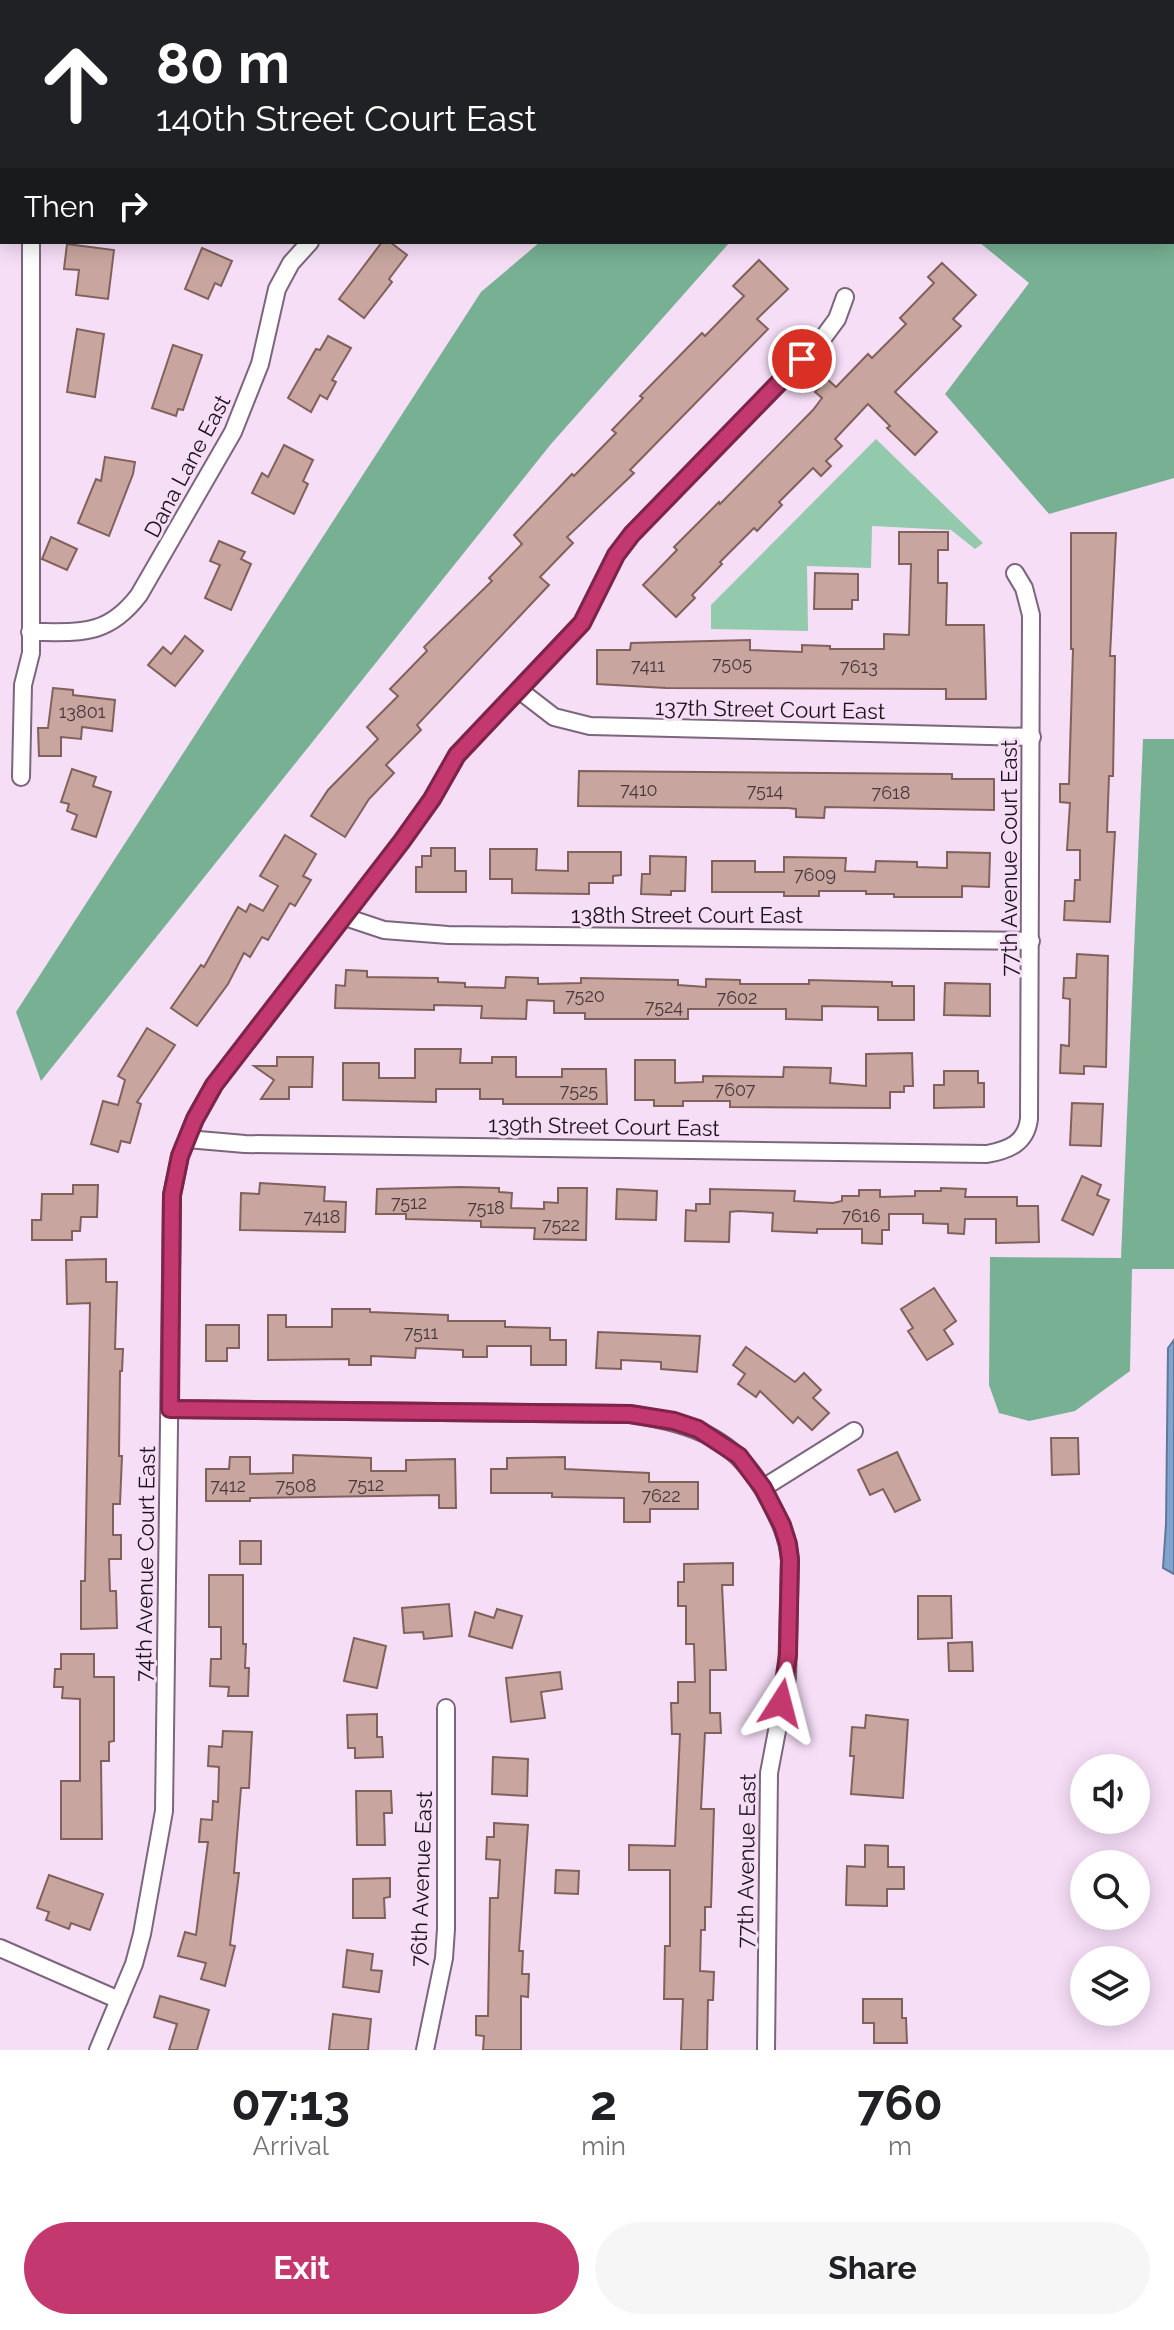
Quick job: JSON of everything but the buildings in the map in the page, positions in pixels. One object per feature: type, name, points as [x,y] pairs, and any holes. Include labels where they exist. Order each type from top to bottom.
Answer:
[{"type":"street","points":[[21,777],[23,685],[31,653],[31,244]]},
{"type":"street","name":"Dana Lane East","points":[[30,632],[102,627],[125,613],[139,595],[233,432],[260,364],[277,289],[291,263],[308,244]]},
{"type":"street","name":"74th Avenue Court East","points":[[98,2050],[134,1964],[164,1811],[172,1195],[180,1156],[195,1119],[214,1085],[432,799],[457,755],[582,623],[616,555],[632,534],[823,338],[837,319],[845,297]]},
{"type":"street","name":"77th Avenue Court East","points":[[1015,573],[1024,588],[1031,615],[1032,737],[1029,1119],[1025,1135],[1018,1143]]},
{"type":"street","name":"137th Street Court East","points":[[519,690],[554,717],[599,727],[1032,737]]},
{"type":"street","name":"138th Street Court East","points":[[345,917],[384,930],[448,935],[1031,941]]},
{"type":"street","name":"139th Street Court East","points":[[187,1139],[245,1144],[987,1154],[1018,1143]]},
{"type":"street","name":"77th Avenue East","points":[[170,1409],[630,1414],[674,1421],[698,1429],[739,1456],[763,1488],[782,1525],[790,1560],[787,1678],[769,1773],[766,2050]]},
{"type":"street","points":[[763,1488],[854,1431]]},
{"type":"street","name":"76th Avenue East","points":[[425,2050],[444,1958],[446,1929],[446,1708]]},
{"type":"street","points":[[0,1948],[119,2000]]},
{"type":"green space","points":[[538,244],[728,244],[551,444],[41,1081],[16,1012],[481,292]]},
{"type":"green space","points":[[981,244],[1174,244],[1174,478],[1049,514],[945,394],[1029,283]]},
{"type":"green space","points":[[876,439],[983,543],[975,549],[951,530],[872,526],[871,568],[807,566],[808,631],[711,629],[711,605]]},
{"type":"green space","points":[[1143,739],[1174,739],[1174,1269],[1132,1269],[1130,1371],[1075,1411],[1029,1421],[999,1413],[989,1385],[990,1257],[1121,1258]]},
{"type":"water","points":[[1174,1340],[1174,1574],[1163,1568],[1168,1348]]},
{"type":"route","points":[[781,1703],[787,1678],[788,1544],[782,1525],[754,1475],[739,1456],[698,1429],[674,1421],[630,1414],[170,1409],[172,1195],[180,1156],[195,1119],[214,1085],[402,841],[432,799],[457,755],[582,623],[616,555],[632,534],[802,359]]}]
